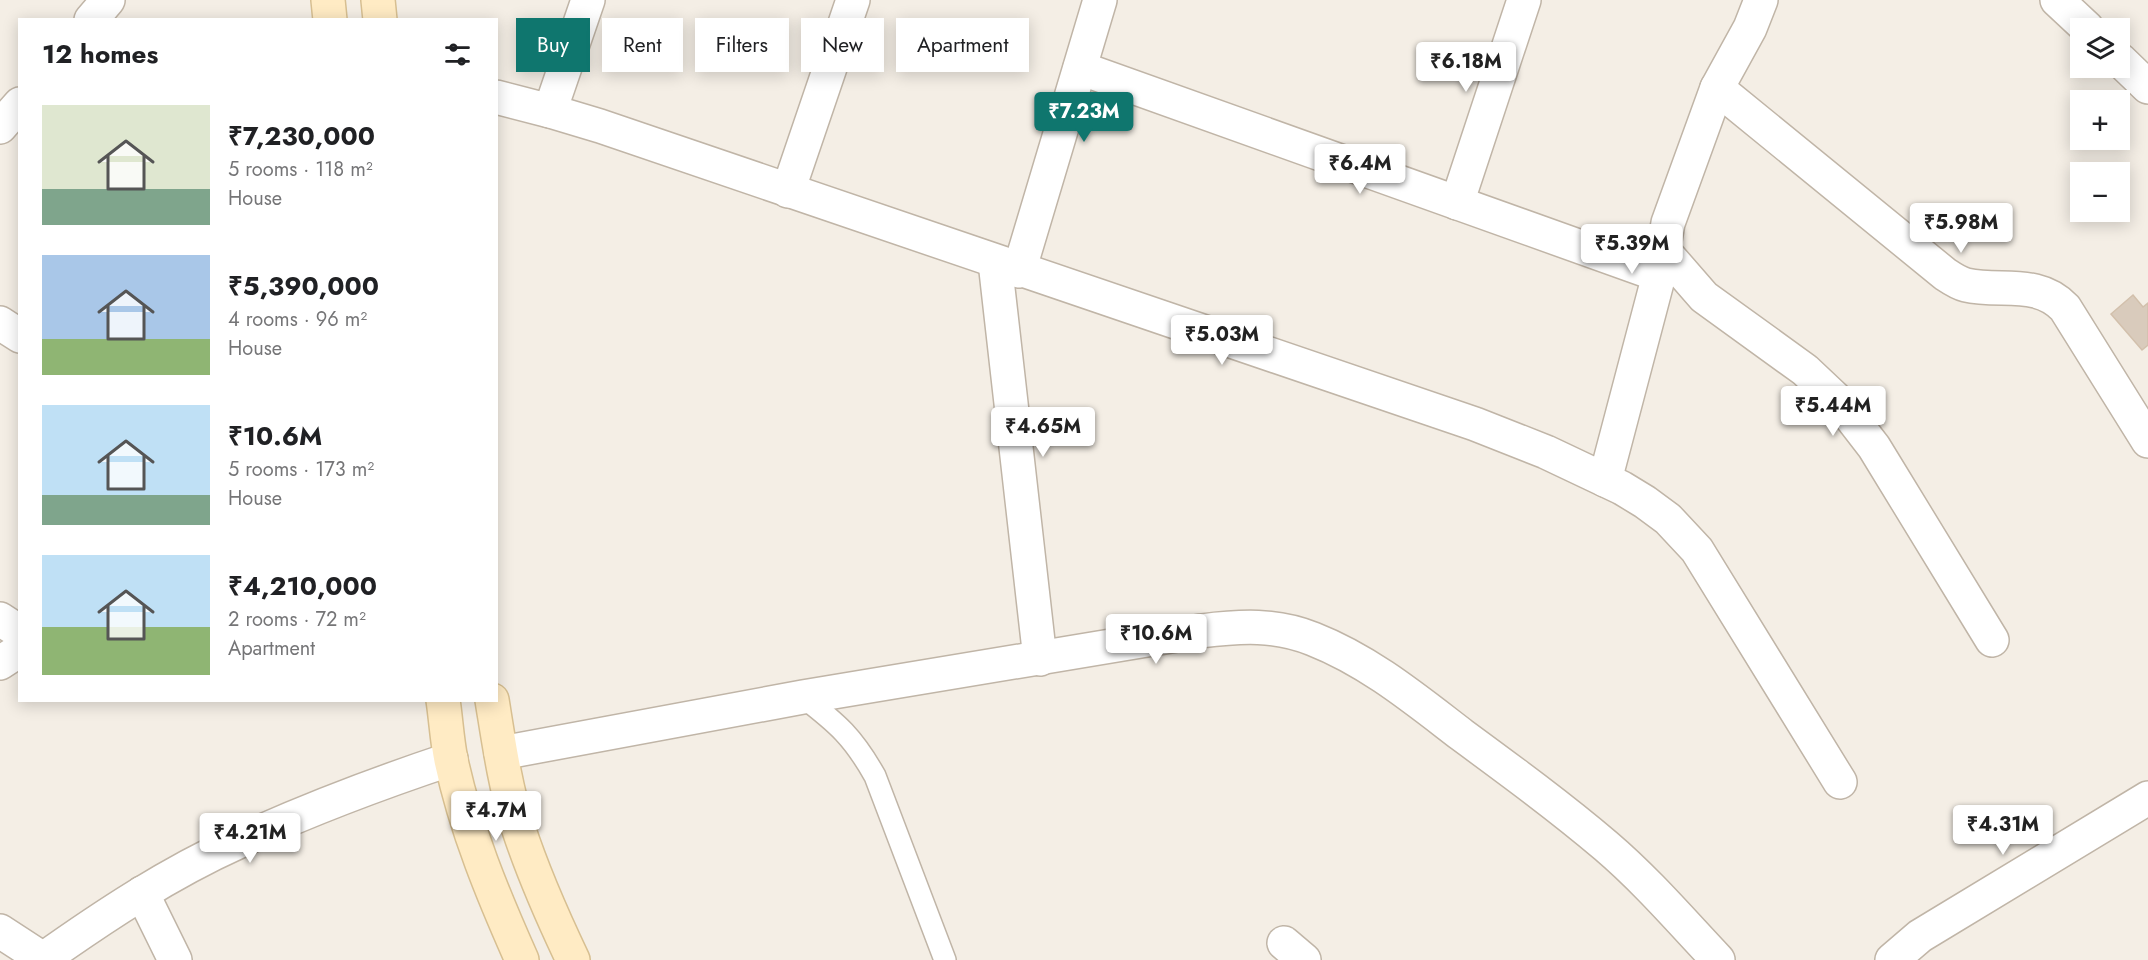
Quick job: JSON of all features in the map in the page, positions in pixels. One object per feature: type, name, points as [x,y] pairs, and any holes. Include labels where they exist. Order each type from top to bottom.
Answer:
[{"type":"main road","points":[[328,0],[330,18]]},
{"type":"main road","points":[[378,0],[380,18]]},
{"type":"main road","points":[[443,702],[451,759],[473,841],[522,960]]},
{"type":"main road","points":[[492,702],[517,825],[539,888],[573,960]]},
{"type":"street","points":[[93,18],[108,0]]},
{"type":"street","points":[[550,111],[588,0]]},
{"type":"street","points":[[788,191],[853,0]]},
{"type":"street","points":[[1040,659],[1007,266],[1080,68],[1100,0]]},
{"type":"street","points":[[1457,203],[1524,0]]},
{"type":"street","points":[[1605,480],[1661,262],[1668,223],[1717,88],[1750,28],[1761,0]]},
{"type":"street","points":[[2057,0],[2076,18]]},
{"type":"street","points":[[1080,68],[1457,203],[1661,262],[1704,297],[1805,370],[1840,403],[1874,447],[1992,640]]},
{"type":"street","points":[[2130,70],[2148,87]]},
{"type":"street","points":[[1717,88],[1945,274],[1963,284],[2042,291],[2058,300],[2148,441]]},
{"type":"street","points":[[498,98],[550,111],[1475,424],[1546,452],[1605,480],[1645,502],[1668,519],[1697,550],[1840,782]]},
{"type":"street","points":[[0,127],[18,106]]},
{"type":"street","points":[[0,323],[18,335]]},
{"type":"street","points":[[0,619],[18,631]]},
{"type":"street","points":[[501,753],[803,697],[1201,631],[1243,626],[1280,629],[1312,639],[1359,660],[1407,693],[1607,846],[1644,881],[1718,960]]},
{"type":"street","points":[[0,663],[18,651]]},
{"type":"street","points":[[0,931],[43,960],[142,893],[237,842],[376,784],[451,759]]},
{"type":"street","points":[[1892,960],[1920,936],[2148,798]]},
{"type":"street","points":[[142,893],[175,960]]},
{"type":"lane","points":[[803,697],[837,723],[859,748],[875,776],[945,960]]},
{"type":"building","points":[[2133,295],[2143,307],[2148,303],[2148,345],[2142,350],[2111,314]]}]
